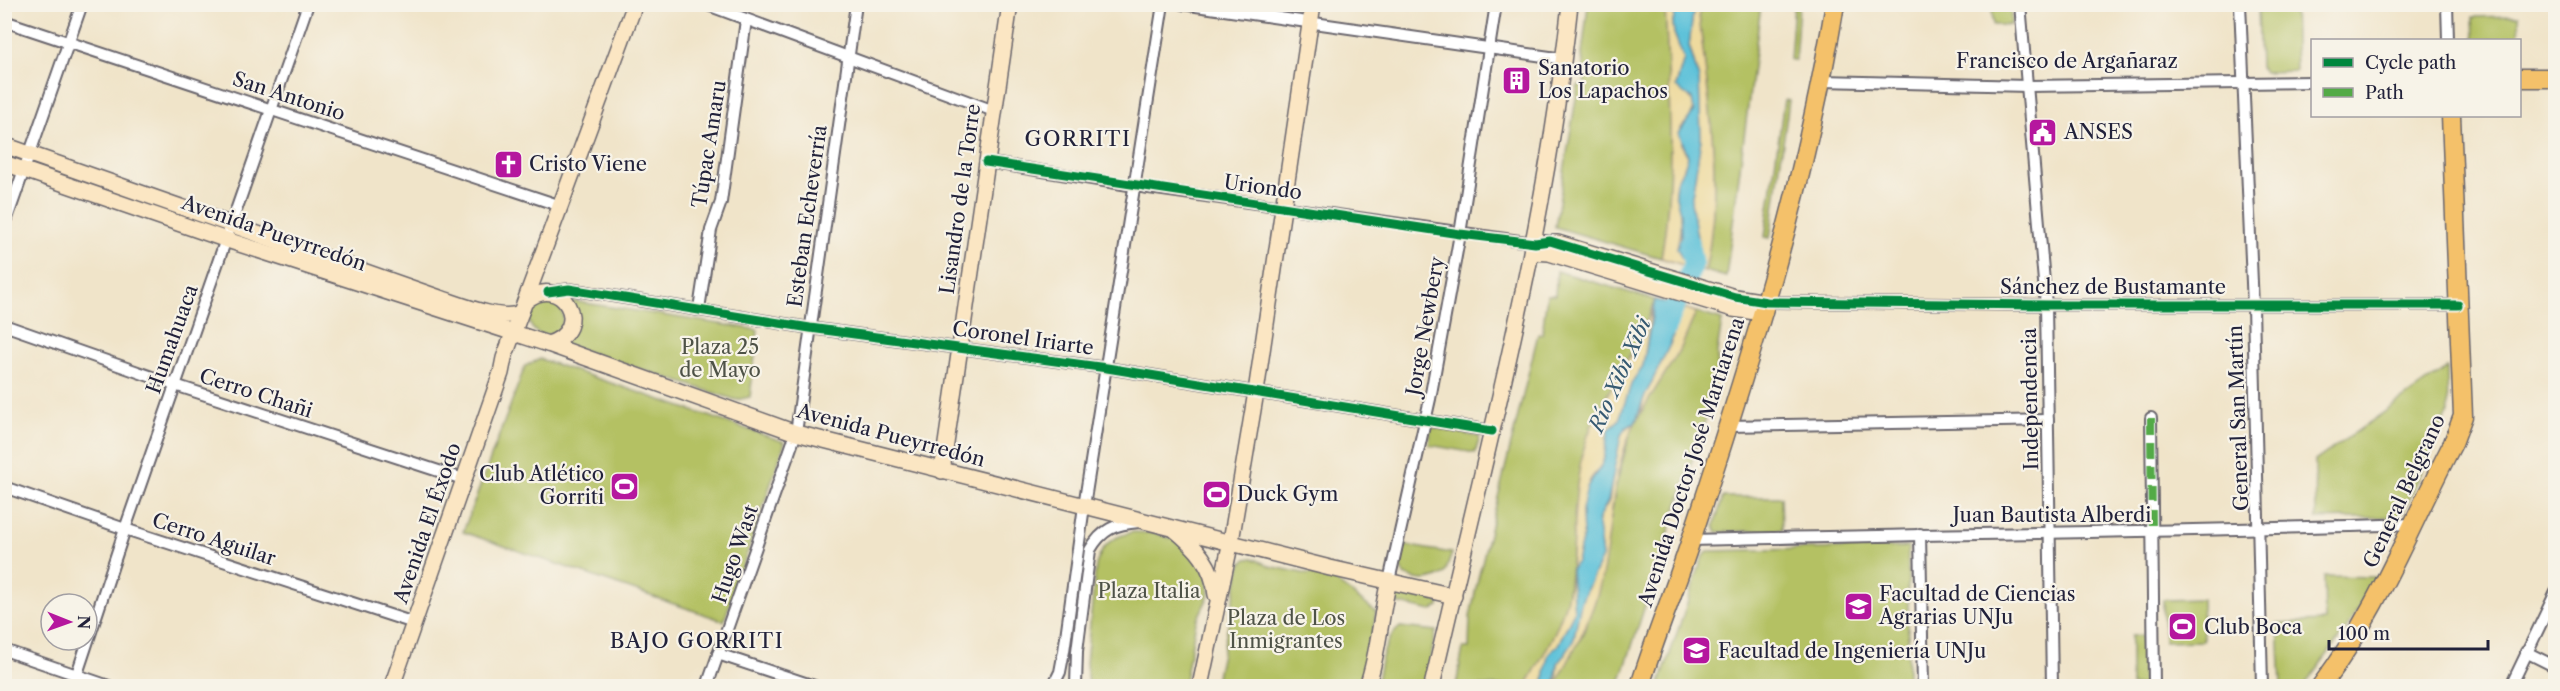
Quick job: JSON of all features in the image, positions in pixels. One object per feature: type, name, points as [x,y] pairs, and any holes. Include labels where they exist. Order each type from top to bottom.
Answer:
[{"type":"main road","name":"Avenida El Éxodo","points":[[392,687],[513,335],[635,4]]},
{"type":"main road","name":"Lisandro de la Torre","points":[[942,471],[1010,4]]},
{"type":"main road","points":[[1200,687],[1231,541],[1256,392],[1313,4]]},
{"type":"main road","points":[[1432,687],[1533,247],[1564,59],[1570,4]]},
{"type":"main road","name":"Avenida Doctor José Martiarena","points":[[1641,687],[1766,307],[1822,81],[1835,4]]},
{"type":"main road","points":[[2521,78],[2556,78]]},
{"type":"main road","name":"General Belgrano","points":[[2321,687],[2379,597],[2453,442],[2463,416],[2451,117]]},
{"type":"main road","name":"Avenida Pueyrredón","points":[[4,145],[474,309],[509,316],[522,311]]},
{"type":"main road","name":"Avenida Pueyrredón","points":[[4,163],[227,240],[539,342],[796,433],[1389,582],[1454,596]]},
{"type":"main road","points":[[1533,247],[1555,249],[1734,303],[1766,307]]},
{"type":"main road","points":[[548,292],[563,299],[571,314],[568,331],[563,337],[539,342],[522,327],[522,311],[539,293],[548,292]]},
{"type":"main road","name":"Avenida El Éxodo","points":[[501,373],[521,350],[539,342]]},
{"type":"main road","points":[[1171,527],[1192,544],[1205,560],[1215,586],[1217,606]]},
{"type":"main road","points":[[1366,687],[1375,658],[1382,607],[1389,582]]},
{"type":"street","points":[[4,227],[82,4]]},
{"type":"street","name":"Humahuaca","points":[[75,681],[125,529],[308,4]]},
{"type":"street","points":[[705,4],[994,111]]},
{"type":"street","name":"Esteban Echeverría","points":[[796,433],[856,4]]},
{"type":"street","points":[[1053,687],[1060,672],[1064,651],[1084,506],[1163,4]]},
{"type":"street","points":[[1182,4],[1564,59]]},
{"type":"street","name":"Jorge Newbery","points":[[1389,582],[1426,421],[1460,234],[1496,4]]},
{"type":"street","name":"Independencia","points":[[2020,4],[2046,305],[2052,687]]},
{"type":"street","name":"General San Martín","points":[[2240,4],[2253,306],[2262,687]]},
{"type":"street","points":[[2447,4],[2448,39]]},
{"type":"street","name":"Túpac Amaru","points":[[699,309],[711,230],[721,202],[746,20]]},
{"type":"street","name":"San Antonio","points":[[4,21],[561,206]]},
{"type":"street","name":"Francisco de Argañaraz","points":[[1822,81],[2028,86],[2311,82]]},
{"type":"street","name":"Uriondo","points":[[986,162],[1533,247]]},
{"type":"street","name":"Coronel Iriarte","points":[[548,292],[569,289],[810,328],[1107,368],[1492,431]]},
{"type":"street","name":"Sánchez de Bustamante","points":[[1766,307],[2458,305]]},
{"type":"street","name":"Cerro Chañi","points":[[4,325],[175,385],[463,479]]},
{"type":"street","points":[[2151,418],[2154,687]]},
{"type":"street","points":[[1727,426],[2048,420]]},
{"type":"street","name":"Hugo Wast","points":[[707,687],[796,433]]},
{"type":"street","name":"Cerro Aguilar","points":[[4,486],[125,529],[414,623]]},
{"type":"street","points":[[1076,687],[1077,651],[1089,550],[1106,530],[1122,524],[1147,521]]},
{"type":"street","name":"Juan Bautista Alberdi","points":[[1691,540],[1920,534],[2152,532],[2413,524]]},
{"type":"street","points":[[1920,534],[1923,687]]},
{"type":"street","points":[[2511,687],[2556,592]]},
{"type":"street","points":[[4,650],[75,681],[110,687]]},
{"type":"street","points":[[2526,652],[2556,667]]},
{"type":"street","points":[[718,654],[792,683],[814,687]]},
{"type":"green space","points":[[1588,5],[1665,5],[1670,163],[1669,195],[1661,258],[1555,227],[1578,86],[1585,85],[1582,54]]},
{"type":"green space","points":[[1698,5],[1761,5],[1726,277],[1705,271],[1714,203],[1714,170]]},
{"type":"green space","points":[[1794,5],[1799,5],[1795,60],[1790,60]]},
{"type":"green space","points":[[1992,5],[2011,5],[2011,25],[1993,25]]},
{"type":"green space","points":[[2258,5],[2294,5],[2296,71],[2264,72],[2260,67]]},
{"type":"green space","points":[[2519,16],[2520,39],[2474,39],[2473,17]]},
{"type":"green space","points":[[1784,100],[1789,100],[1770,238],[1765,237]]},
{"type":"green space","points":[[1557,271],[1655,300],[1639,341],[1591,427],[1580,472],[1567,602],[1556,633],[1526,686],[1456,686],[1463,648],[1469,648],[1470,617],[1477,583],[1538,334],[1542,334],[1547,295],[1555,295]]},
{"type":"green space","points":[[546,301],[558,306],[563,318],[558,330],[546,335],[534,330],[529,318],[534,306]]},
{"type":"green space","name":"Plaza 25 de Mayo","points":[[572,301],[758,330],[750,397],[736,400],[563,344],[576,328]]},
{"type":"green space","points":[[1696,312],[1722,320],[1717,353],[1718,371],[1707,395],[1711,402],[1619,686],[1554,686],[1583,634],[1601,579],[1616,486],[1630,433],[1681,348]]},
{"type":"green space","name":"Club Atlético Gorriti","points":[[540,359],[785,442],[724,621],[463,532],[525,366]]},
{"type":"green space","points":[[2447,368],[2448,413],[2403,513],[2396,517],[2316,519],[2315,461]]},
{"type":"green space","points":[[1431,427],[1480,437],[1475,453],[1429,445]]},
{"type":"green space","points":[[1723,497],[1781,497],[1782,530],[1717,532],[1714,526]]},
{"type":"green space","name":"Plaza Italia","points":[[1133,532],[1155,533],[1178,541],[1207,571],[1209,595],[1196,622],[1184,686],[1088,686],[1086,663],[1096,565],[1109,542]]},
{"type":"green space","points":[[1403,545],[1452,553],[1445,573],[1425,580],[1404,575],[1399,562]]},
{"type":"green space","points":[[1908,547],[1908,686],[1659,686],[1702,559],[1708,551]]},
{"type":"green space","name":"Plaza de Los Inmigrantes","points":[[1253,558],[1269,566],[1323,575],[1334,580],[1376,612],[1367,666],[1356,686],[1215,686],[1241,564]]},
{"type":"green space","points":[[2324,576],[2376,577],[2347,628],[2304,686],[2281,686],[2278,623],[2325,621]]},
{"type":"green space","points":[[1394,589],[1435,599],[1439,607],[1431,611],[1396,603],[1391,600]]},
{"type":"green space","name":"Club Boca","points":[[2202,599],[2203,641],[2164,642],[2163,600]]},
{"type":"green space","points":[[1400,627],[1436,631],[1425,686],[1376,686],[1386,646],[1394,632]]},
{"type":"green space","points":[[2142,635],[2143,686],[2131,686],[2131,636]]},
{"type":"sand","points":[[1665,5],[1677,5],[1673,22],[1674,33],[1684,59],[1676,86],[1688,96],[1694,106],[1691,116],[1681,128],[1682,146],[1688,156],[1675,192],[1681,220],[1677,248],[1686,266],[1661,258],[1669,195],[1670,163]]},
{"type":"sand","points":[[1694,5],[1698,5],[1714,170],[1714,203],[1705,271],[1699,269],[1700,262],[1691,202],[1701,139],[1699,79],[1689,45]]},
{"type":"sand","points":[[1652,307],[1643,366],[1632,382],[1619,420],[1609,429],[1603,463],[1590,480],[1582,510],[1583,536],[1577,562],[1571,569],[1578,478],[1586,442],[1599,410],[1639,337]]},
{"type":"sand","points":[[1680,307],[1696,312],[1681,348],[1640,414],[1643,400],[1672,340]]},
{"type":"sand","points":[[1635,423],[1616,481],[1605,561],[1597,595],[1582,633],[1557,682],[1558,663],[1573,642],[1581,602],[1602,557],[1599,518],[1609,501],[1617,446],[1623,430]]},
{"type":"sand","points":[[1571,575],[1574,612],[1558,645],[1548,655],[1545,683],[1543,686],[1526,686],[1560,619]]},
{"type":"water","points":[[1677,5],[1694,5],[1689,46],[1699,79],[1701,139],[1691,202],[1700,254],[1699,269],[1686,266],[1677,248],[1681,237],[1680,212],[1675,193],[1676,182],[1684,169],[1688,156],[1679,133],[1694,111],[1692,99],[1676,87],[1684,59],[1674,33],[1673,22]]},
{"type":"water","points":[[1655,300],[1680,307],[1672,340],[1643,400],[1635,423],[1626,427],[1621,435],[1608,501],[1599,518],[1602,557],[1581,602],[1573,642],[1558,663],[1554,686],[1543,686],[1548,655],[1558,645],[1574,612],[1571,569],[1577,562],[1583,536],[1582,510],[1587,487],[1603,463],[1609,429],[1619,420],[1632,382],[1643,366]]},
{"type":"waterway","name":"Río Xibi Xibi","points":[[1665,330],[1693,265],[1689,243]]},
{"type":"marked path","points":[[2151,418],[2152,532]]},
{"type":"cycle path","points":[[986,162],[1460,234],[1535,243],[1550,241],[1735,297],[1767,302],[2458,305]]},
{"type":"cycle path","points":[[548,292],[569,289],[810,328],[1107,368],[1492,431]]},
{"type":"place","name":"Sanatorio Los Lapachos","points":[[1517,80]]},
{"type":"place","name":"ANSES","points":[[2043,132]]},
{"type":"place","name":"Cristo Viene","points":[[508,164]]},
{"type":"place","name":"Club Atlético Gorriti","points":[[625,486]]},
{"type":"place","name":"Duck Gym","points":[[1216,494]]},
{"type":"place","name":"Facultad de Ciencias Agrarias UNJu","points":[[1858,606]]},
{"type":"place","name":"Club Boca","points":[[2183,627]]},
{"type":"place","name":"Facultad de Ingeniería UNJu","points":[[1697,651]]},
{"type":"district","name":"GORRITI","points":[[1078,139]]},
{"type":"district","name":"BAJO GORRITI","points":[[697,641]]}]
